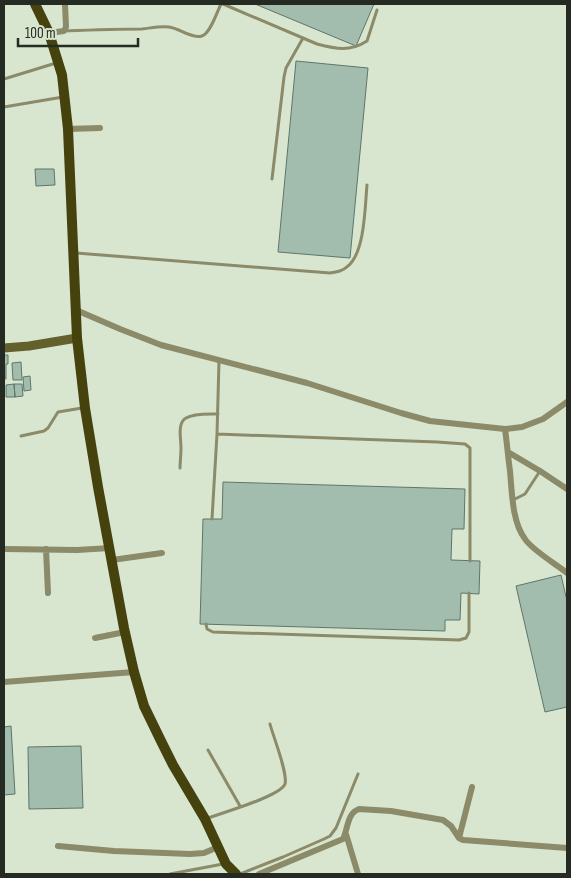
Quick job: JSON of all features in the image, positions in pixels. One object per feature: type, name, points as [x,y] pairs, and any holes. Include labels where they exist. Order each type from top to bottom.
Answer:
[{"type":"main road","points":[[35,4],[49,33],[62,75],[68,129],[76,338],[98,487],[134,672],[140,694],[150,718],[173,765],[205,819],[226,864],[238,874]]},
{"type":"street","points":[[49,33],[64,31],[66,27],[65,4]]},
{"type":"street","points":[[68,129],[100,128]]},
{"type":"street","points":[[76,310],[162,345],[316,385],[401,414],[430,421],[505,429],[522,427],[543,419],[567,402]]},
{"type":"street","points":[[4,348],[76,338]]},
{"type":"street","points":[[505,429],[517,524],[526,541],[567,572]]},
{"type":"street","points":[[508,452],[567,489]]},
{"type":"street","points":[[4,549],[77,550],[110,548]]},
{"type":"street","points":[[46,550],[48,593]]},
{"type":"street","points":[[112,560],[162,553]]},
{"type":"street","points":[[95,638],[125,632]]},
{"type":"street","points":[[4,682],[134,672]]},
{"type":"street","points":[[459,838],[472,787]]},
{"type":"street","points":[[259,874],[343,839],[354,810],[391,811],[443,820],[451,826],[459,838],[474,842],[567,848]]},
{"type":"street","points":[[346,834],[358,874]]},
{"type":"street","points":[[58,846],[114,852],[190,854],[204,853],[218,847]]},
{"type":"lane","points":[[64,31],[168,27],[200,37],[206,34],[222,4],[317,44],[337,48],[353,48],[367,41],[378,10]]},
{"type":"lane","points":[[272,179],[284,76],[286,68],[303,38]]},
{"type":"lane","points":[[4,79],[59,63]]},
{"type":"lane","points":[[4,107],[64,96]]},
{"type":"lane","points":[[73,252],[330,273],[340,271],[354,259],[359,248],[367,185]]},
{"type":"lane","points":[[212,519],[219,360]]},
{"type":"lane","points":[[21,436],[44,431],[58,412],[85,408]]},
{"type":"lane","points":[[180,468],[181,423],[188,416],[218,414]]},
{"type":"lane","points":[[217,434],[465,444],[470,448],[470,561]]},
{"type":"lane","points":[[513,500],[525,494],[540,471]]},
{"type":"lane","points":[[206,624],[206,629],[213,632],[459,640],[466,638],[469,632],[469,593]]},
{"type":"lane","points":[[205,819],[268,797],[281,790],[285,784],[285,775],[270,724]]},
{"type":"lane","points":[[208,750],[240,806]]},
{"type":"lane","points":[[238,874],[283,858],[330,836],[336,828],[358,774]]},
{"type":"lane","points":[[170,874],[226,864]]},
{"type":"building","points":[[255,4],[374,4],[356,46]]},
{"type":"building","points":[[296,61],[368,68],[350,258],[278,252]]},
{"type":"building","points":[[35,169],[54,169],[55,185],[36,186]]},
{"type":"building","points":[[4,355],[8,355],[6,379],[4,379]]},
{"type":"building","points":[[21,362],[22,380],[13,380],[12,363]]},
{"type":"building","points":[[30,376],[31,390],[24,391],[23,377]]},
{"type":"building","points":[[14,384],[22,384],[23,396],[15,397]]},
{"type":"building","points":[[14,384],[15,397],[6,397],[6,385]]},
{"type":"building","points":[[223,482],[465,489],[464,529],[452,529],[451,560],[480,561],[479,594],[461,593],[460,620],[445,620],[445,631],[200,624],[203,519],[222,519]]},
{"type":"building","points":[[561,575],[567,601],[567,707],[545,712],[516,586]]},
{"type":"building","points":[[11,726],[15,794],[4,795],[4,727]]},
{"type":"building","points":[[81,746],[83,808],[29,809],[28,747]]}]
